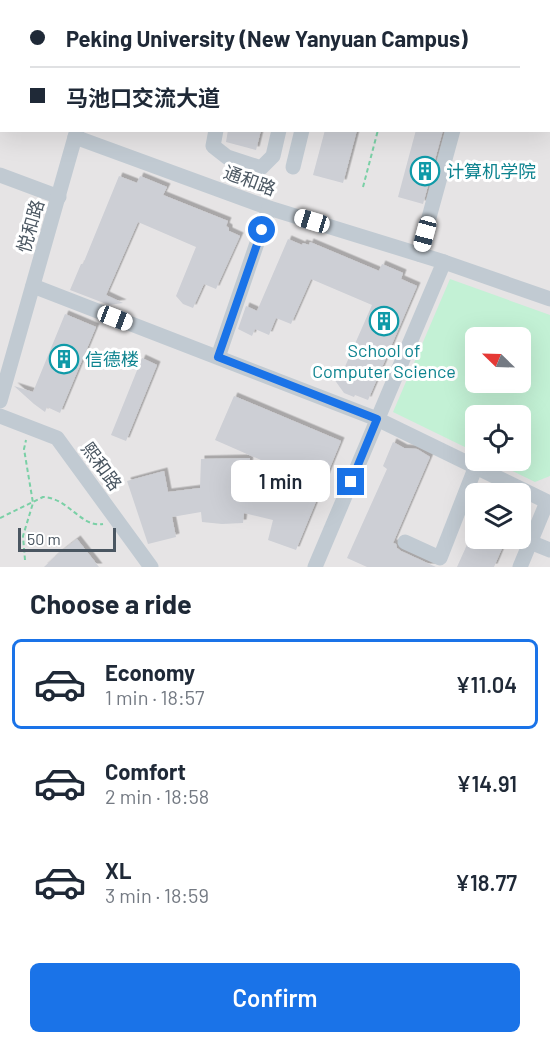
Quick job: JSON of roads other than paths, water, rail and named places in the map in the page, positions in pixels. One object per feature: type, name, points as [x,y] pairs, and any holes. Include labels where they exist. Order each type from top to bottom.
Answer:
[{"type":"street","points":[[216,132],[213,146],[227,157],[261,168],[273,156],[279,132]]},
{"type":"street","points":[[293,167],[302,132]]},
{"type":"street","points":[[419,254],[452,132]]},
{"type":"street","name":"通和路","points":[[76,134],[269,208],[444,262],[550,299]]},
{"type":"street","name":"悦和路","points":[[0,401],[76,134]]},
{"type":"street","points":[[0,175],[58,197]]},
{"type":"street","points":[[218,357],[269,208]]},
{"type":"street","points":[[315,567],[444,262]]},
{"type":"street","points":[[33,286],[377,419],[465,461]]},
{"type":"street","name":"熙和路","points":[[0,416],[57,438],[151,567]]},
{"type":"street","points":[[405,543],[440,558],[474,471]]},
{"type":"street","points":[[486,471],[548,503],[531,530]]},
{"type":"street","points":[[531,542],[550,550]]},
{"type":"street","points":[[520,567],[523,549]]},
{"type":"place","name":"计算机学院","points":[[425,171]]},
{"type":"place","name":"School of Computer Science","points":[[384,321]]},
{"type":"place","name":"信德楼","points":[[64,359]]}]
